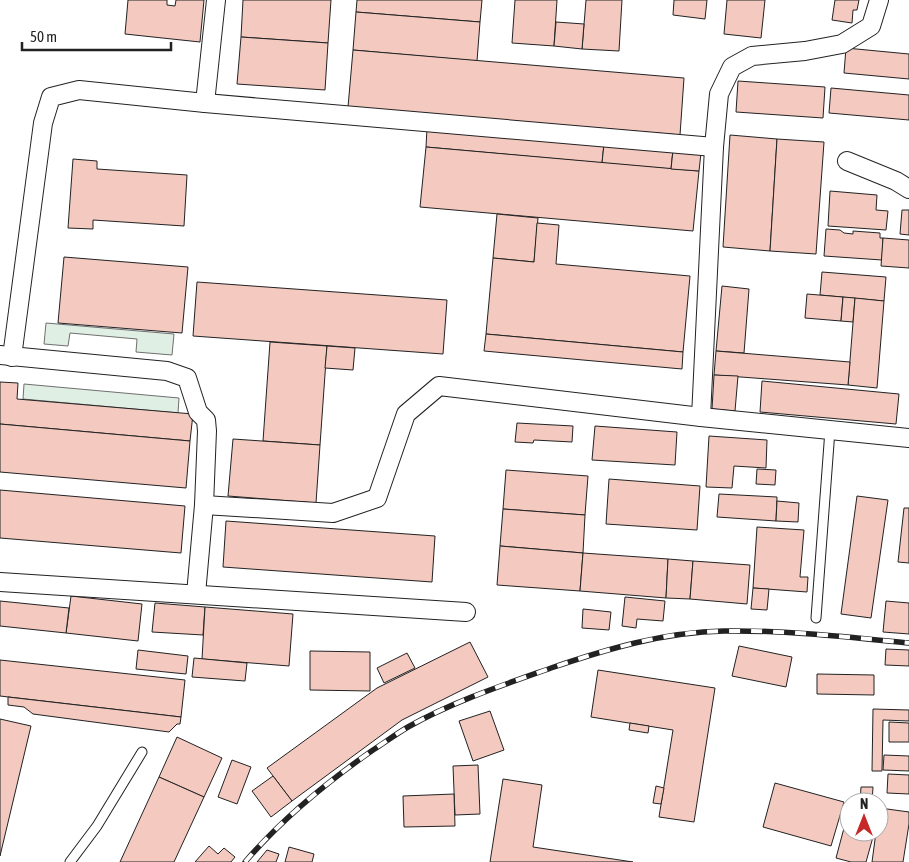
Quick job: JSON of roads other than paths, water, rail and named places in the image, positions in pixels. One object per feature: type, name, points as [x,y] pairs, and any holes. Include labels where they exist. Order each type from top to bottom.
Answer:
[{"type":"street","points":[[206,103],[216,0]]},
{"type":"street","points":[[701,416],[714,147],[719,94],[732,67],[752,56],[805,51],[842,44],[871,26],[879,0]]},
{"type":"street","points":[[196,594],[204,505],[206,420],[198,412],[187,378],[168,371],[6,356],[43,123],[51,97],[79,90],[206,103],[714,147]]},
{"type":"street","points":[[847,161],[896,181],[909,190]]},
{"type":"street","points":[[204,505],[333,513],[377,498],[406,414],[439,386],[909,438]]},
{"type":"street","points":[[0,582],[466,612]]},
{"type":"lane","points":[[816,618],[830,430]]},
{"type":"lane","points":[[70,862],[98,826],[142,752]]},
{"type":"railway","points":[[245,862],[274,831],[322,788],[356,762],[404,730],[460,702],[572,661],[658,638],[702,632],[794,633],[909,643]]}]
